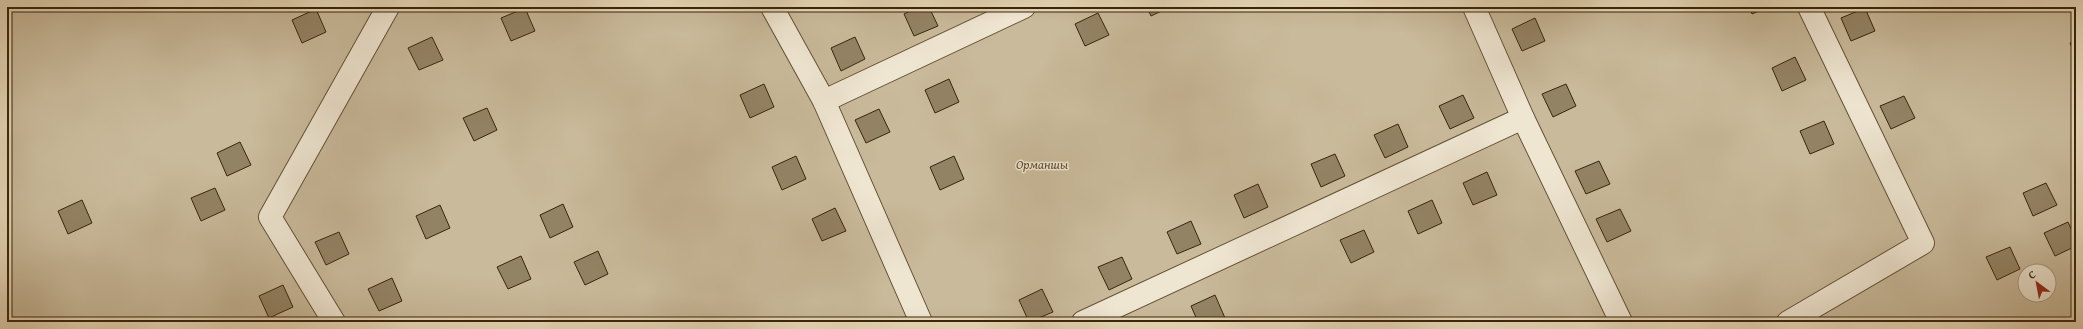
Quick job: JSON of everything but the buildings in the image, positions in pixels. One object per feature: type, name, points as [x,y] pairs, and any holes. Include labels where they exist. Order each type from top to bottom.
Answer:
[{"type":"street","points":[[334,322],[270,217],[388,7]]},
{"type":"street","points":[[772,7],[824,101],[921,322]]},
{"type":"street","points":[[824,101],[1024,7]]},
{"type":"street","points":[[1474,7],[1523,118],[1621,322]]},
{"type":"street","points":[[1788,322],[1923,243],[1809,7]]},
{"type":"street","points":[[1083,322],[1523,118]]},
{"type":"green space","name":"Орманшы","points":[[7,7],[2076,7],[2076,322],[7,322]]}]
